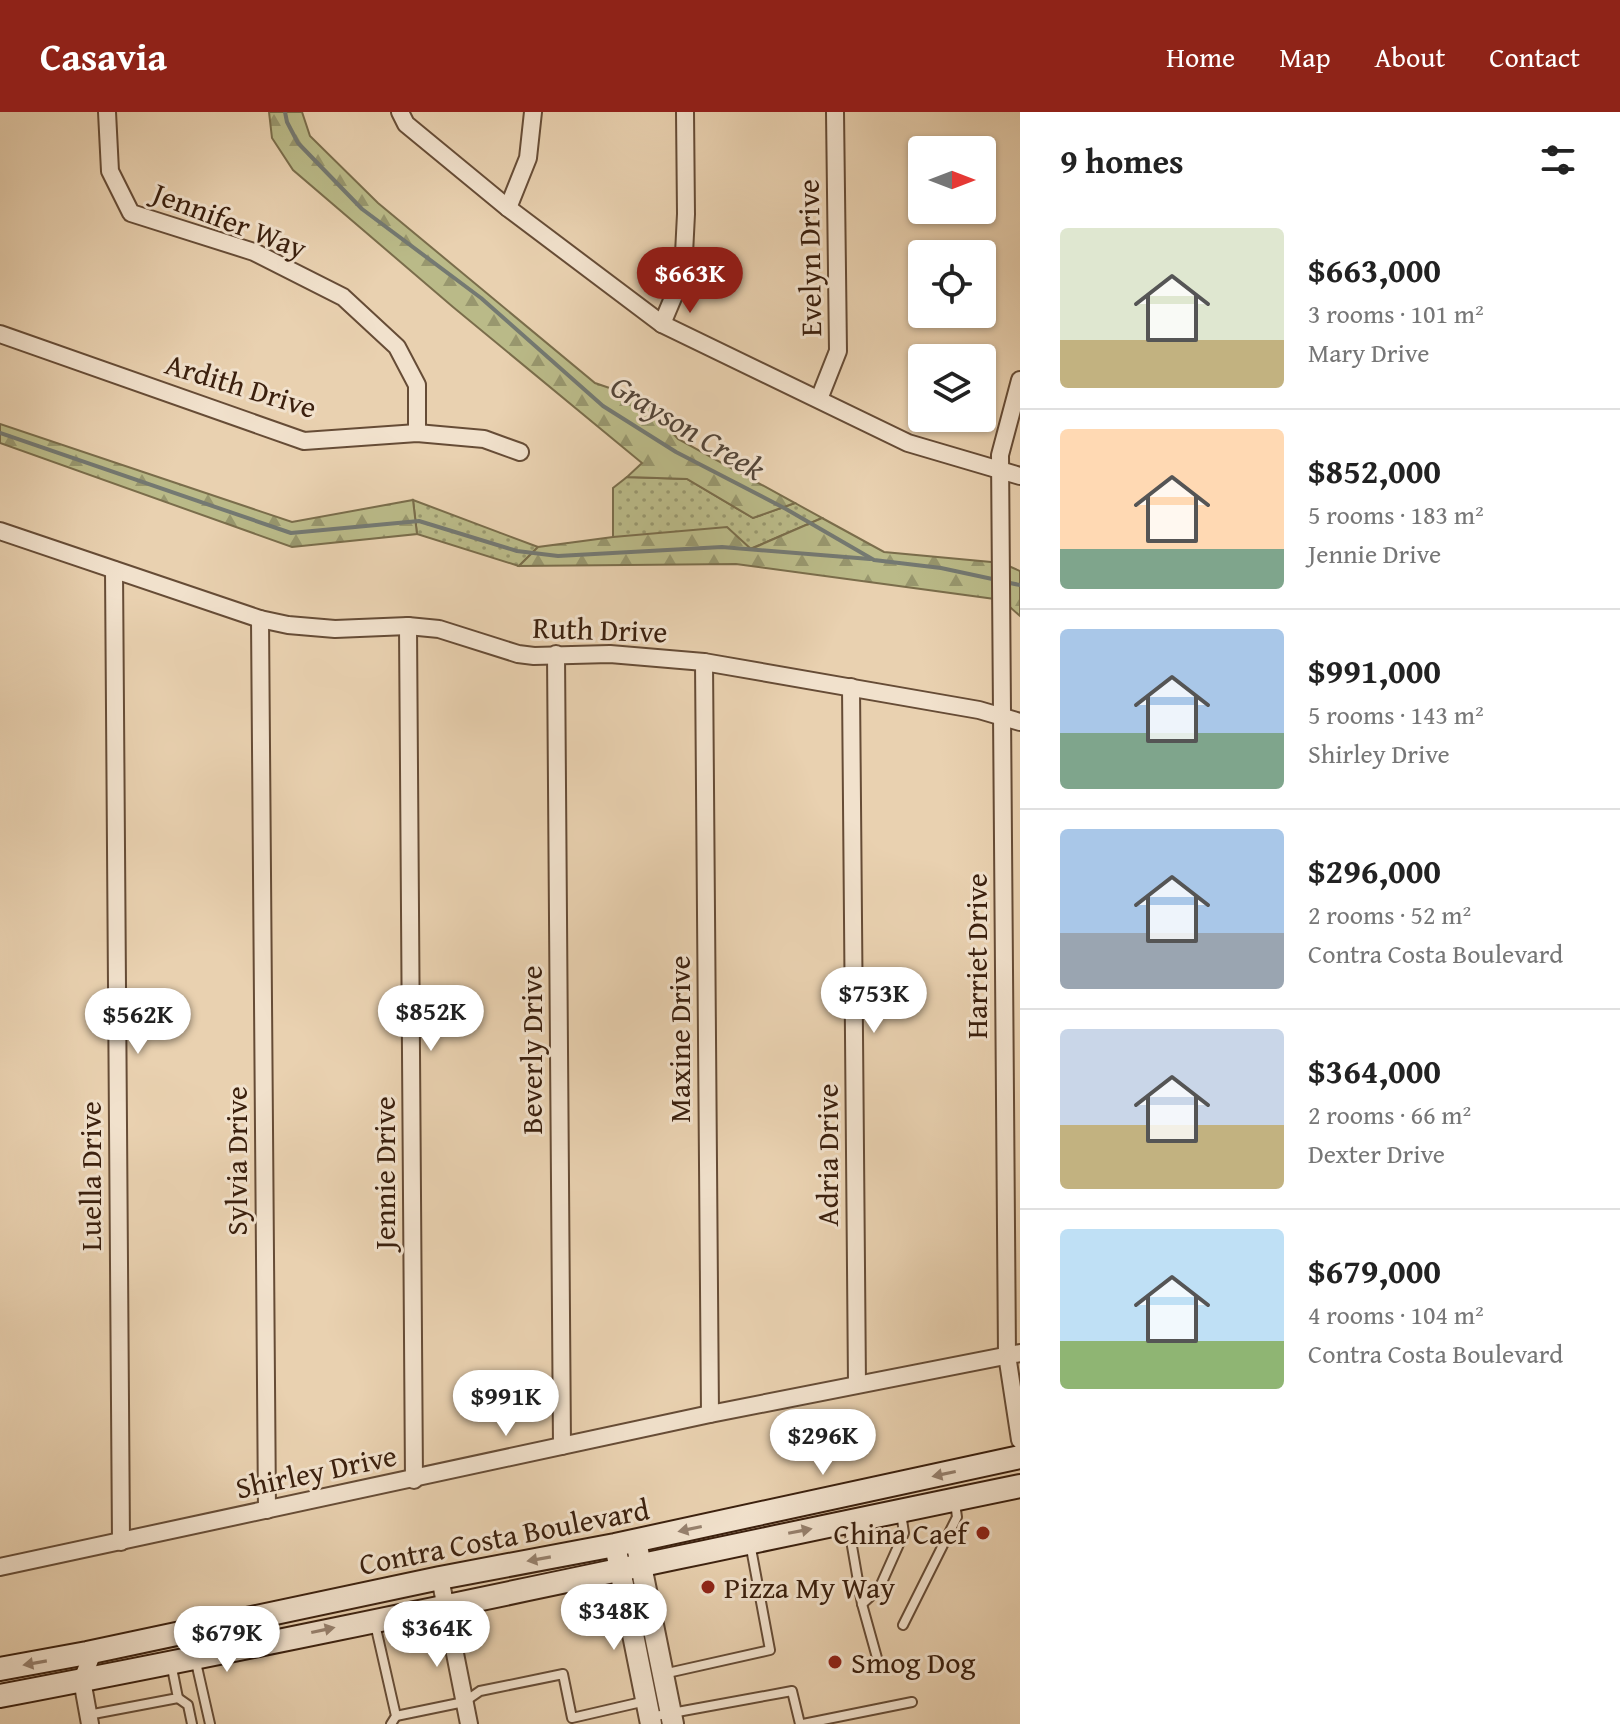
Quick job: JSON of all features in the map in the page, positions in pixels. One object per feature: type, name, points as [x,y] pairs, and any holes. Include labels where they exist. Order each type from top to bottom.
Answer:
[{"type":"main road","name":"Contra Costa Boulevard","points":[[0,1669],[626,1543],[1020,1457]]},
{"type":"main road","name":"Contra Costa Boulevard","points":[[0,1696],[642,1567],[750,1541],[1019,1490]]},
{"type":"street","name":"Jennifer Way","points":[[107,112],[110,171],[131,213],[254,252],[343,297],[397,347],[417,385],[417,433]]},
{"type":"street","points":[[400,112],[406,124],[508,208],[662,324],[908,443],[1020,476]]},
{"type":"street","points":[[508,208],[528,158],[533,112]]},
{"type":"street","points":[[662,324],[683,274],[685,112]]},
{"type":"street","name":"Evelyn Drive","points":[[819,399],[838,351],[835,112]]},
{"type":"street","name":"Ardith Drive","points":[[0,334],[304,441],[417,433],[484,439],[520,452]]},
{"type":"street","name":"Harriet Drive","points":[[1020,380],[1000,455],[1002,716],[1012,1015],[1013,1354],[1020,1440]]},
{"type":"street","name":"Ruth Drive","points":[[0,531],[260,619],[288,625],[335,629],[408,626],[439,629],[518,654],[610,654],[704,662],[851,687],[1020,722]]},
{"type":"street","name":"Luella Drive","points":[[114,570],[121,1542]]},
{"type":"street","name":"Sylvia Drive","points":[[260,619],[267,1510]]},
{"type":"street","name":"Jennie Drive","points":[[408,626],[414,1480]]},
{"type":"street","name":"Beverly Drive","points":[[556,654],[562,1446]]},
{"type":"street","name":"Maxine Drive","points":[[704,662],[710,1414]]},
{"type":"street","name":"Adria Drive","points":[[851,687],[857,1384]]},
{"type":"street","name":"Shirley Drive","points":[[0,1567],[710,1414],[1013,1354]]},
{"type":"street","points":[[626,1543],[642,1567],[672,1718]]},
{"type":"street","points":[[626,1543],[620,1571],[649,1714]]},
{"type":"street","points":[[440,1578],[469,1724]]},
{"type":"street","points":[[89,1720],[82,1680],[93,1652]]},
{"type":"lane","points":[[903,1625],[957,1517],[955,1500]]},
{"type":"lane","points":[[862,1604],[879,1589],[904,1533],[901,1512]]},
{"type":"lane","points":[[848,1522],[862,1604],[879,1665]]},
{"type":"lane","points":[[662,1674],[770,1650],[750,1541]]},
{"type":"lane","points":[[374,1619],[394,1720],[464,1702],[480,1691],[563,1674],[572,1718],[649,1714],[672,1718],[792,1691],[801,1724],[912,1702]]},
{"type":"lane","points":[[195,1657],[210,1724]]},
{"type":"lane","points":[[171,1662],[178,1698],[188,1705],[192,1724]]},
{"type":"lane","points":[[89,1720],[178,1698]]},
{"type":"green space","points":[[269,112],[302,112],[310,136],[378,203],[595,383],[642,399],[678,439],[795,503],[753,518],[687,479],[627,477],[642,463],[293,170],[272,138]]},
{"type":"green space","points":[[0,424],[292,522],[413,500],[417,534],[292,547],[0,443]]},
{"type":"green space","points":[[627,477],[687,479],[753,518],[795,503],[822,518],[750,549],[613,537],[613,488]]},
{"type":"green space","points":[[413,500],[538,547],[519,566],[417,534]]},
{"type":"green space","points":[[822,518],[884,552],[1002,563],[1020,571],[1020,616],[1002,600],[736,564],[519,566],[538,547],[727,527],[751,549]]},
{"type":"waterway","name":"Grayson Creek","points":[[285,112],[298,143],[362,209],[481,298],[603,406],[676,452],[786,509],[874,560],[941,568],[997,580]]},
{"type":"waterway","points":[[0,433],[291,533],[419,521],[517,551],[558,556],[722,547],[870,559]]},
{"type":"waterway","name":"Grayson Creek","points":[[1005,582],[1020,585]]},
{"type":"place","name":"China Caef","points":[[983,1533]]},
{"type":"place","name":"Pizza My Way","points":[[708,1587]]},
{"type":"place","name":"Smog Dog","points":[[835,1662]]}]
